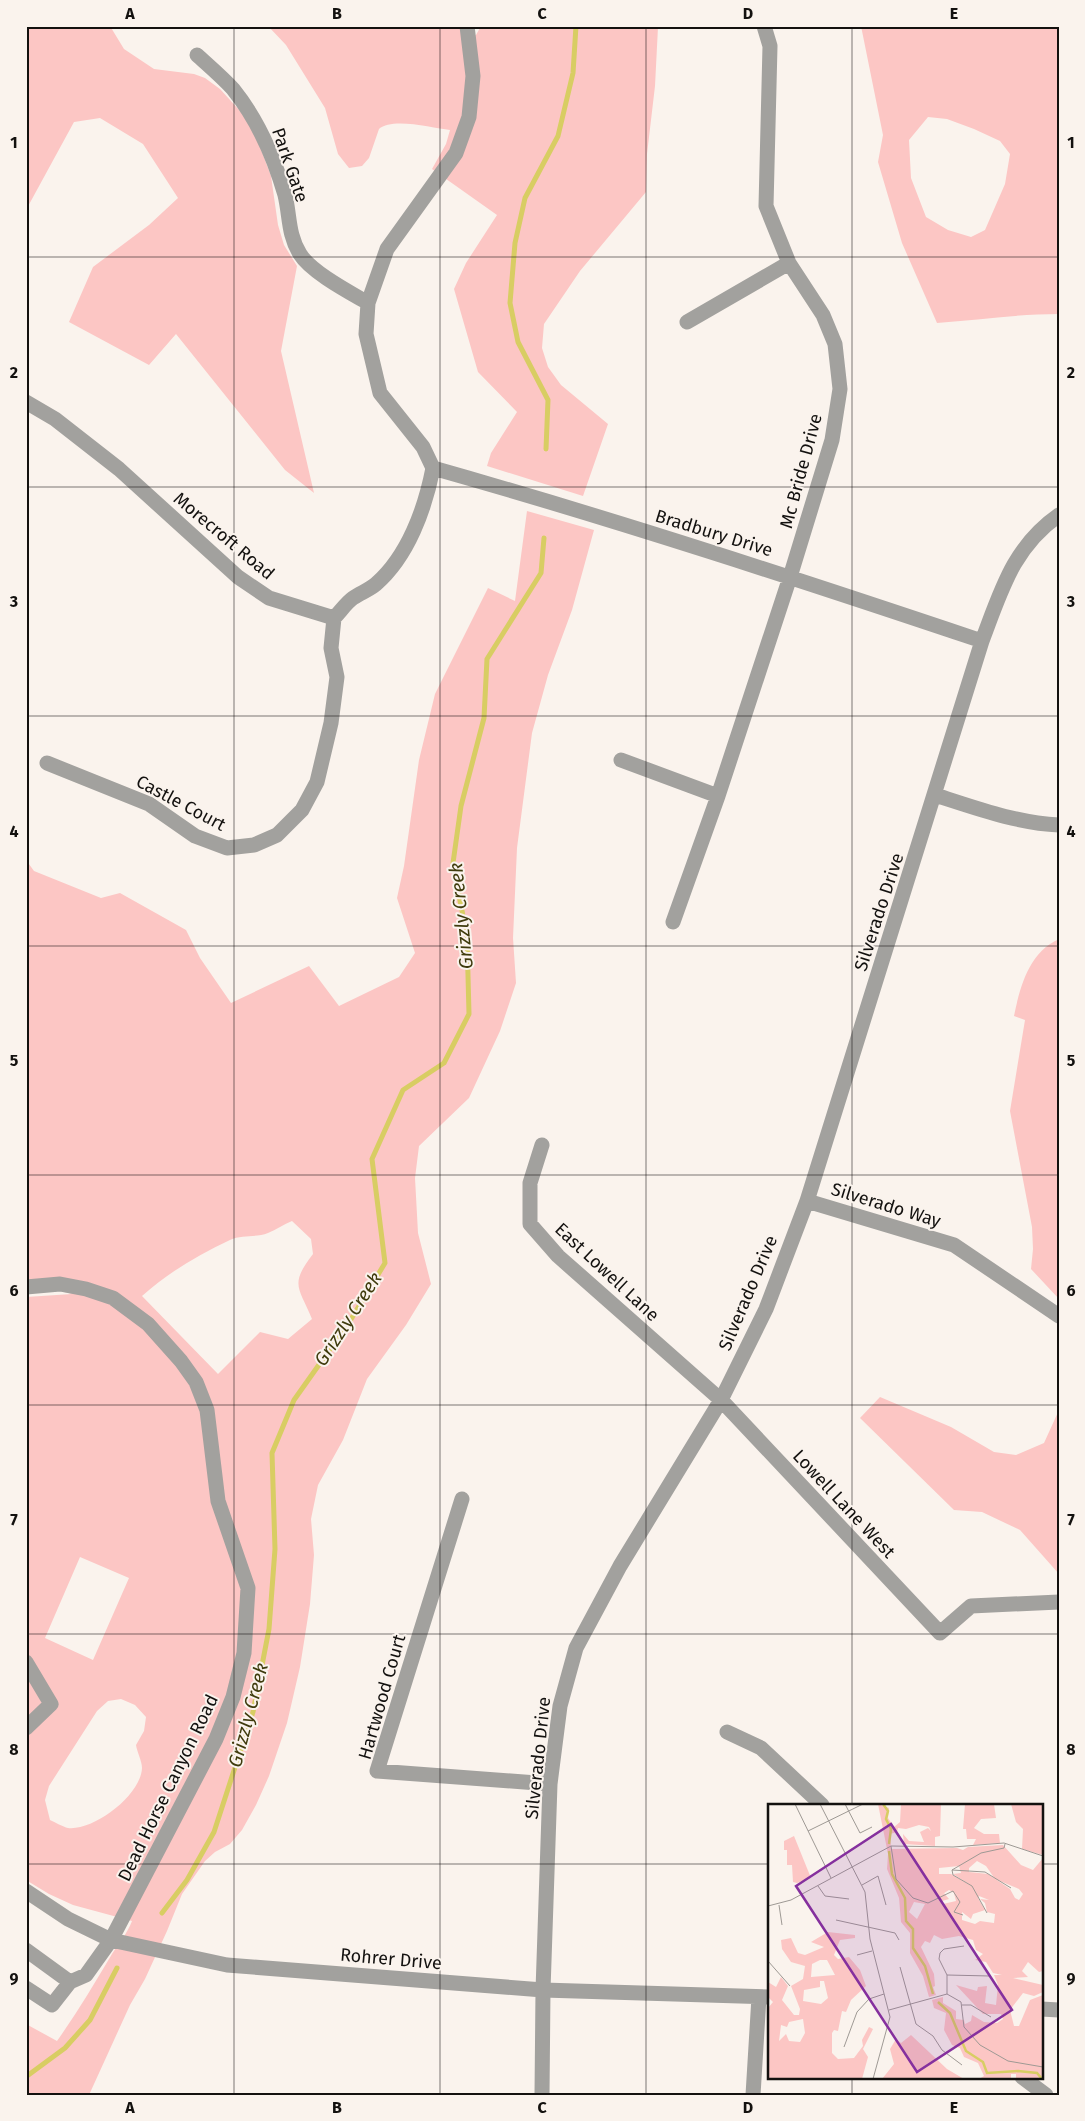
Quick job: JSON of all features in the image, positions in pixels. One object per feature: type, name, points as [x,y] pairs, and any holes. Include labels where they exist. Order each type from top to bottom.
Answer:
[{"type":"street","points":[[334,618],[351,599],[375,585],[392,568],[408,542],[428,496],[433,468],[423,448],[380,392],[366,334],[368,302],[387,250],[456,153],[469,117],[473,76],[467,26]]},
{"type":"street","name":"Mc Bride Drive","points":[[673,922],[718,796],[790,577],[832,440],[840,389],[836,344],[823,315],[789,263],[766,206],[770,46],[764,26]]},
{"type":"street","name":"Park Gate","points":[[197,55],[232,88],[252,116],[266,143],[285,197],[290,235],[300,256],[342,289],[368,302]]},
{"type":"street","points":[[686,322],[789,263]]},
{"type":"street","name":"Morecroft Road","points":[[26,402],[55,419],[119,469],[238,577],[269,598],[334,618]]},
{"type":"street","name":"Bradbury Drive","points":[[433,468],[522,493],[790,577],[982,641]]},
{"type":"street","name":"Silverado Drive","points":[[542,2095],[543,1990],[550,1784],[560,1706],[576,1648],[620,1566],[721,1400],[766,1309],[807,1201],[982,641],[1006,579],[1019,556],[1041,528],[1059,515]]},
{"type":"street","name":"Castle Court","points":[[47,763],[149,804],[195,836],[227,848],[254,845],[277,835],[302,810],[318,782],[331,723],[337,677],[331,648],[334,618]]},
{"type":"street","points":[[621,760],[718,796]]},
{"type":"street","points":[[935,795],[1001,815],[1040,824],[1059,825]]},
{"type":"street","name":"East Lowell Lane","points":[[542,1145],[530,1183],[530,1224],[558,1256],[721,1400]]},
{"type":"street","name":"Silverado Way","points":[[807,1201],[954,1245],[1059,1316]]},
{"type":"street","name":"Dead Horse Canyon Road","points":[[26,1287],[60,1284],[86,1289],[113,1298],[148,1324],[181,1361],[196,1382],[206,1410],[218,1501],[248,1588],[244,1653],[233,1697],[208,1756],[111,1940],[86,1975],[70,1982],[52,2005],[26,1988]]},
{"type":"street","name":"Lowell Lane West","points":[[721,1400],[940,1633],[971,1606],[1059,1602]]},
{"type":"street","name":"Hartwood Court","points":[[462,1499],[378,1771],[550,1784]]},
{"type":"street","points":[[26,1662],[51,1704],[26,1728]]},
{"type":"street","points":[[727,1732],[761,1748],[821,1804]]},
{"type":"street","name":"Rohrer Drive","points":[[27,1892],[68,1918],[111,1940],[227,1965],[543,1990],[764,1997]]},
{"type":"street","points":[[26,1950],[70,1982]]},
{"type":"street","points":[[753,2095],[764,1997]]},
{"type":"street","points":[[1042,2009],[1059,2010]]},
{"type":"street","points":[[1023,2078],[1046,2095]]},
{"type":"shaded area","points":[[26,26],[110,26],[124,49],[154,69],[194,74],[205,78],[220,89],[251,123],[271,176],[278,225],[284,245],[297,266],[281,351],[314,493],[285,470],[176,334],[149,365],[69,322],[93,267],[149,225],[178,198],[143,144],[100,118],[74,122],[26,210]]},
{"type":"shaded area","points":[[268,26],[461,26],[464,38],[476,35],[481,26],[658,27],[655,86],[647,154],[646,192],[580,271],[544,324],[542,348],[548,367],[561,385],[608,424],[583,496],[487,466],[491,453],[517,412],[478,372],[454,289],[466,263],[497,215],[432,169],[446,144],[450,130],[403,124],[385,126],[379,129],[369,158],[362,166],[349,168],[338,154],[325,108],[286,45]]},
{"type":"shaded area","points":[[861,26],[1059,26],[1059,314],[937,323],[902,243],[878,162],[883,135]],"holes":[[[928,117],[947,119],[1000,141],[1010,154],[1005,184],[985,230],[971,237],[948,230],[926,217],[911,178],[909,140]]]},
{"type":"shaded area","points":[[527,511],[594,530],[572,610],[548,675],[532,733],[517,848],[513,938],[516,983],[500,1031],[469,1098],[419,1146],[415,1178],[418,1233],[431,1284],[406,1325],[367,1379],[343,1440],[318,1485],[311,1519],[314,1555],[310,1604],[300,1667],[287,1723],[269,1776],[256,1805],[242,1830],[230,1844],[215,1852],[205,1861],[182,1894],[145,1979],[130,2005],[89,2095],[26,2095],[26,2024],[57,2041],[132,1921],[73,1905],[49,1894],[26,1880],[26,1297],[72,1294],[26,1282],[26,860],[34,871],[101,898],[120,893],[186,930],[200,958],[231,1003],[309,966],[339,1006],[399,977],[415,953],[397,898],[404,866],[419,760],[435,694],[488,588],[515,601]],"holes":[[[292,1221],[311,1239],[313,1254],[301,1273],[299,1286],[300,1293],[312,1319],[288,1339],[260,1332],[218,1374],[142,1296],[173,1272],[218,1246],[235,1238],[268,1233]],[[80,1557],[129,1578],[93,1660],[45,1638]],[[121,1699],[135,1705],[146,1717],[144,1731],[136,1745],[142,1765],[140,1778],[125,1800],[103,1817],[90,1824],[68,1828],[50,1820],[45,1800],[49,1786],[97,1711],[108,1701]]]},
{"type":"shaded area","points":[[1059,939],[1059,1299],[1031,1269],[1033,1249],[1032,1227],[1010,1111],[1025,1020],[1014,1016],[1019,994],[1033,961],[1040,952]]},
{"type":"shaded area","points":[[880,1397],[951,1427],[994,1452],[1016,1455],[1044,1443],[1059,1410],[1059,1574],[1020,1530],[982,1512],[954,1510],[860,1418]]},
{"type":"waterway","name":"Grizzly Creek","points":[[546,449],[548,400],[518,342],[510,303],[515,243],[525,198],[558,136],[573,73],[576,26]]},
{"type":"waterway","name":"Grizzly Creek","points":[[162,1913],[187,1880],[214,1832],[253,1712],[269,1629],[275,1549],[272,1453],[294,1400],[350,1321],[385,1263],[372,1159],[403,1090],[444,1063],[469,1014],[467,937],[453,863],[461,806],[484,718],[487,659],[541,573],[544,538]]},
{"type":"waterway","name":"Grizzly Creek","points":[[26,2078],[65,2048],[90,2020],[117,1968]]}]
